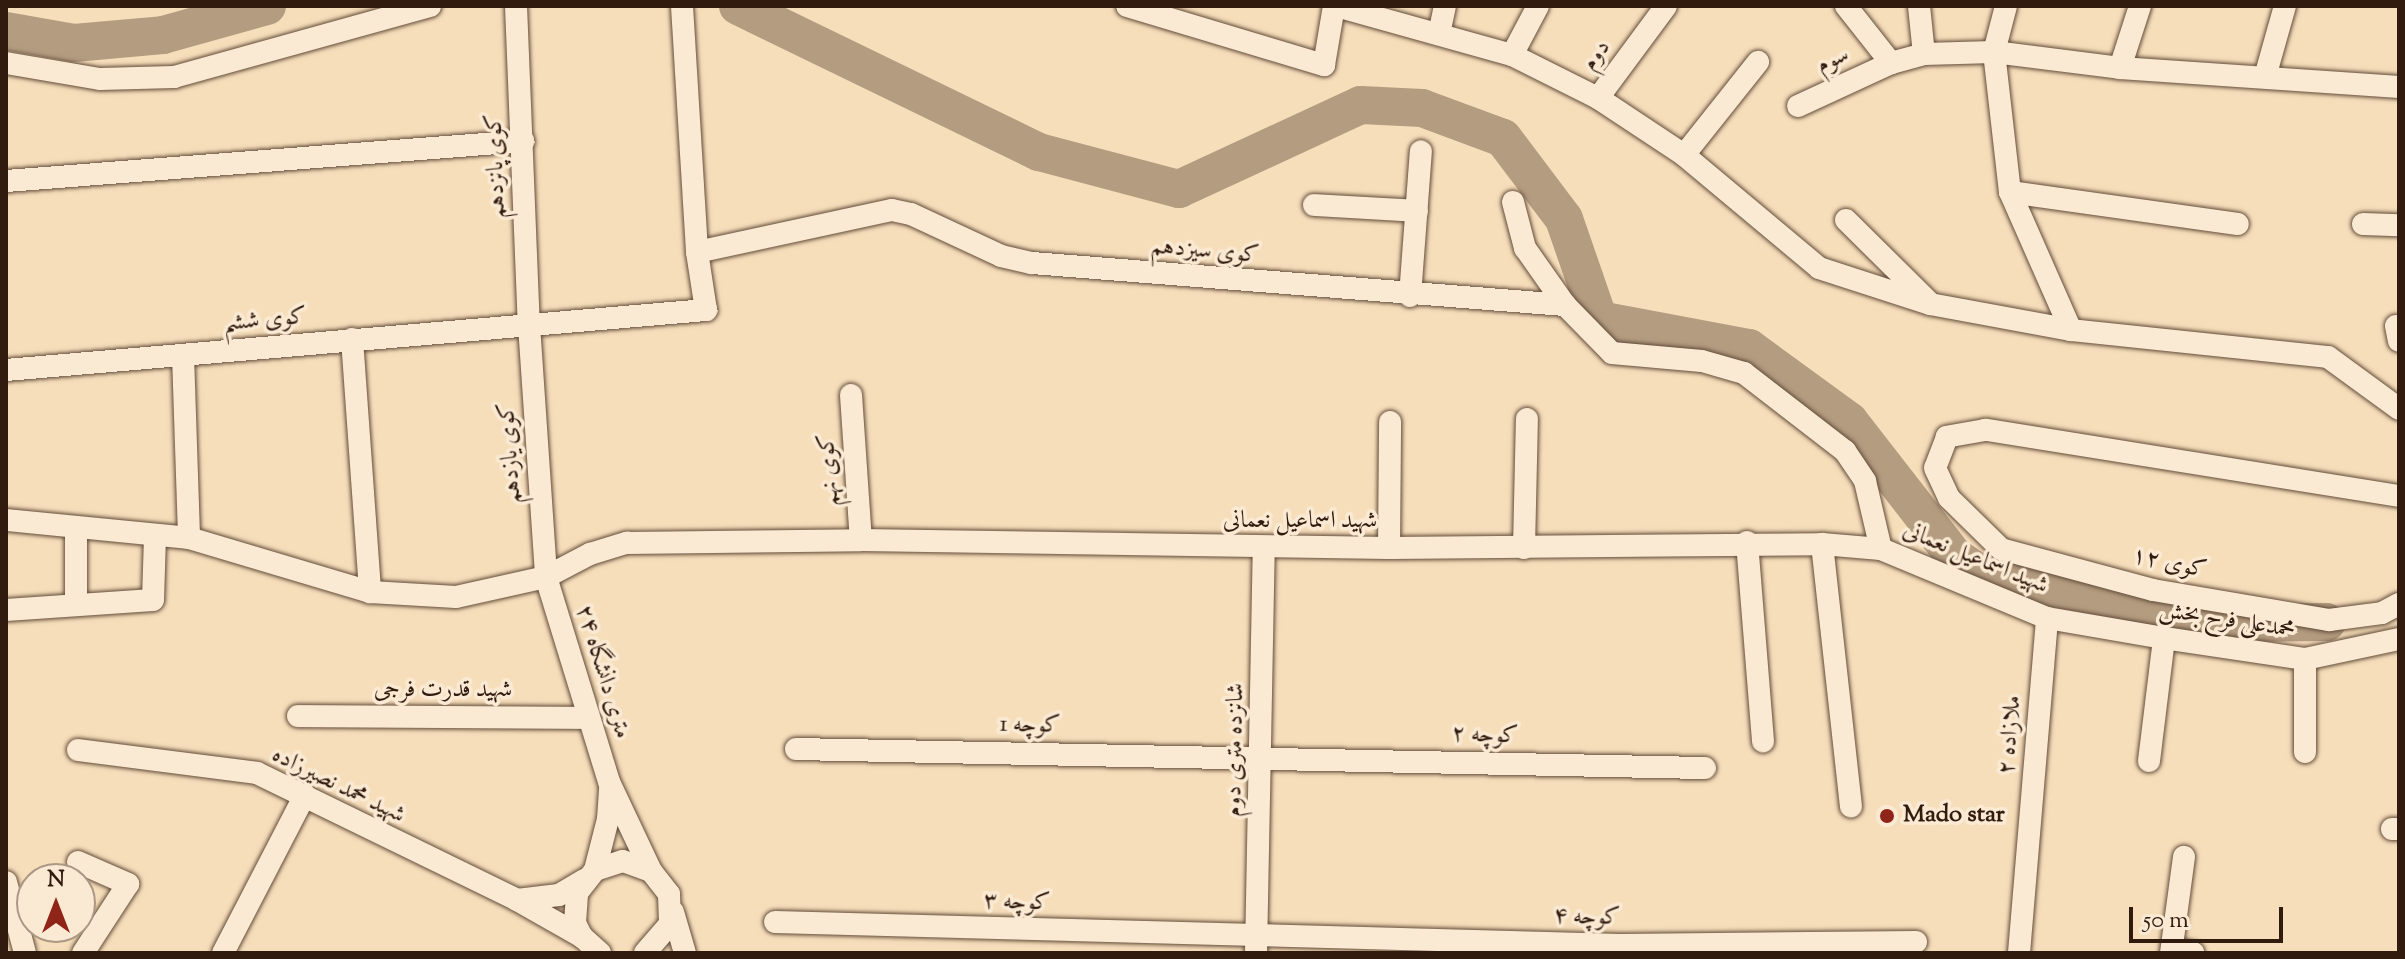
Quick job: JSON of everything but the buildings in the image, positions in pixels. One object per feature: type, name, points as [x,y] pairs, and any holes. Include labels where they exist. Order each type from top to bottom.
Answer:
[{"type":"street","points":[[6,63],[100,79],[174,77],[430,6]]},
{"type":"street","name":"کوی پانزدهم","points":[[516,6],[529,325]]},
{"type":"street","points":[[529,325],[706,310],[697,252],[681,6]]},
{"type":"street","points":[[1127,6],[1324,65],[1335,6],[1512,55],[1598,98],[1684,155],[1819,268],[1930,304],[2071,330],[2328,357],[2399,409]]},
{"type":"street","points":[[1439,34],[1445,6]]},
{"type":"street","points":[[1512,55],[1538,6]]},
{"type":"street","name":"دوم","points":[[1598,98],[1666,6]]},
{"type":"street","points":[[1846,6],[1891,63]]},
{"type":"street","points":[[1919,6],[1924,54]]},
{"type":"street","points":[[2006,6],[1994,52],[2010,192],[2071,330]]},
{"type":"street","points":[[2120,68],[2140,6]]},
{"type":"street","points":[[2265,77],[2285,6]]},
{"type":"street","name":"سوم","points":[[1798,106],[1891,63],[1924,54],[1994,52],[2120,68],[2399,87]]},
{"type":"street","points":[[1684,155],[1758,62]]},
{"type":"street","points":[[6,181],[523,141]]},
{"type":"street","points":[[1410,296],[1421,151]]},
{"type":"street","points":[[2010,192],[2238,224]]},
{"type":"street","points":[[1513,202],[1525,248],[1565,305],[1612,353],[1702,361],[1744,373],[1845,451],[1865,481],[1881,549]]},
{"type":"street","points":[[1314,205],[1417,211]]},
{"type":"street","name":"کوی سیزدهم","points":[[697,252],[892,210],[911,214],[1001,256],[1032,263],[1410,296],[1565,305]]},
{"type":"street","points":[[1846,220],[1930,304]]},
{"type":"street","points":[[2363,224],[2399,225]]},
{"type":"street","name":"کوی ششم","points":[[6,370],[529,325]]},
{"type":"street","name":"کوی یازدهم","points":[[529,325],[546,577]]},
{"type":"street","points":[[352,339],[370,592]]},
{"type":"street","points":[[183,355],[189,538]]},
{"type":"street","name":"کوی نهم","points":[[851,395],[861,540]]},
{"type":"street","points":[[1524,548],[1527,419]]},
{"type":"street","points":[[1389,548],[1390,422]]},
{"type":"street","name":"کوی ۱۲","points":[[2399,496],[1985,430],[1947,437],[1938,450],[1935,468],[1949,498],[2001,549],[2153,590],[2329,620],[2382,613],[2399,604]]},
{"type":"street","name":"شهید اسماعیل نعمانی","points":[[6,520],[189,538],[370,592],[456,597],[546,577],[590,554],[627,543],[861,540],[1264,548],[1524,548],[1747,542],[1822,544],[1881,549],[2047,618]]},
{"type":"street","points":[[76,527],[76,603]]},
{"type":"street","points":[[6,610],[153,600],[155,535]]},
{"type":"street","points":[[1747,542],[1763,741]]},
{"type":"street","points":[[1822,544],[1851,806]]},
{"type":"street","name":"شانزده متری دوم","points":[[1256,945],[1264,755],[1264,548]]},
{"type":"street","name":"۲۴ متری دانشگاه","points":[[546,577],[609,782],[651,871],[662,881],[685,953]]},
{"type":"street","name":"محمدعلی فرح بخش","points":[[2047,618],[2305,659],[2399,639]]},
{"type":"street","name":"ملازاده ۲","points":[[2019,953],[2047,618]]},
{"type":"street","points":[[2149,761],[2164,638]]},
{"type":"street","points":[[2305,659],[2305,752]]},
{"type":"street","name":"شهید قدرت فرجی","points":[[298,716],[587,718]]},
{"type":"street","name":"کوچه 1","points":[[796,749],[1264,755]]},
{"type":"street","name":"شهید محمد نصیرزاده","points":[[78,750],[257,773],[517,900],[582,937],[600,953]]},
{"type":"street","name":"کوچه ۲","points":[[1264,755],[1705,768]]},
{"type":"street","name":"۲۴ متری دانشگاه","points":[[582,937],[574,908],[608,819],[609,782]]},
{"type":"street","points":[[223,953],[305,795]]},
{"type":"street","points":[[2179,951],[2184,857]]},
{"type":"street","points":[[517,900],[559,895],[589,875],[623,861],[651,871]]},
{"type":"street","points":[[78,862],[128,884],[83,953]]},
{"type":"street","points":[[6,882],[11,916],[25,953]]},
{"type":"street","points":[[645,953],[664,937],[672,909]]},
{"type":"street","name":"کوچه ۳","points":[[775,922],[1256,945]]},
{"type":"street","name":"کوچه ۴","points":[[1256,945],[1620,949],[1916,942]]},
{"type":"waterway","points":[[6,31],[74,43],[163,35],[267,6]]},
{"type":"waterway","points":[[738,6],[1039,152],[1179,189],[1361,105],[1422,108],[1503,138],[1564,219],[1599,320],[1749,348],[1849,421],[1954,556],[1984,576],[2247,623],[2327,622]]},
{"type":"place","name":"Mado star","points":[[1887,816]]}]
